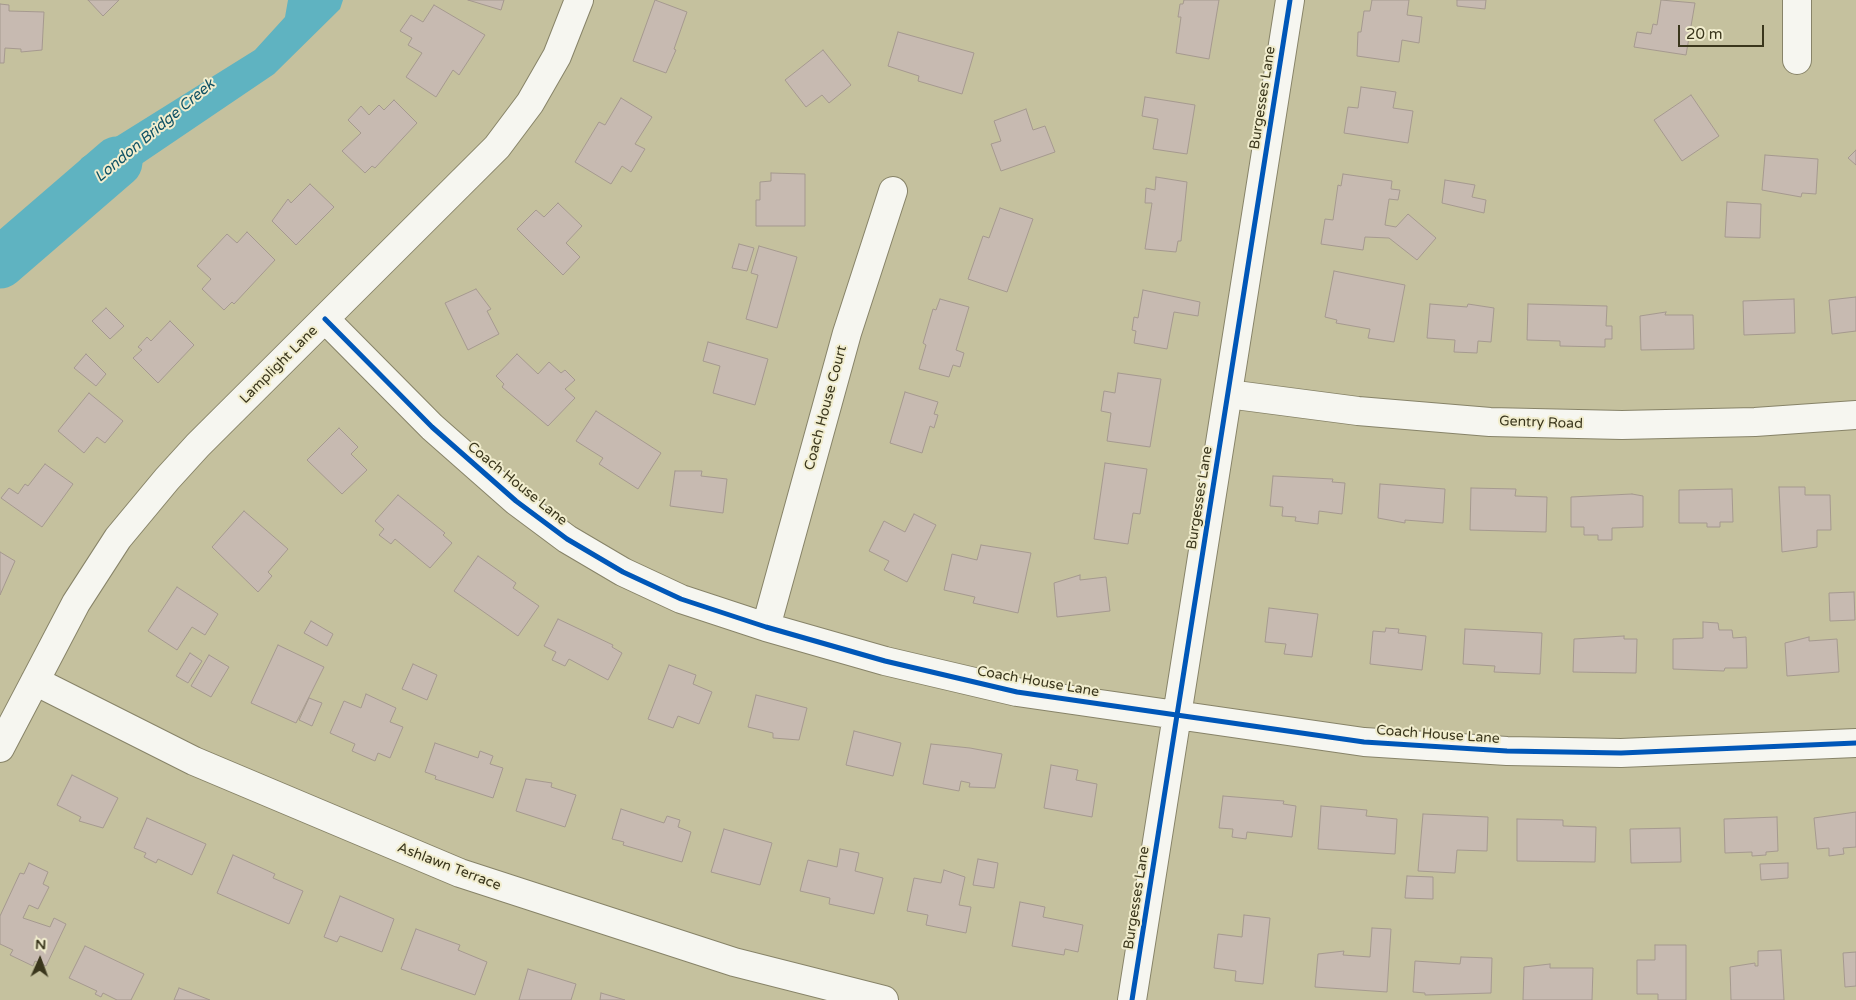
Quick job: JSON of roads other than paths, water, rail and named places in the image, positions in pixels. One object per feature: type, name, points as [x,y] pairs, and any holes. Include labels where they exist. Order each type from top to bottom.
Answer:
[{"type":"street","name":"Lamplight Lane","points":[[0,748],[76,603],[118,538],[192,452],[497,146],[530,103],[557,56],[579,0]]},
{"type":"street","name":"Burgesses Lane","points":[[1132,1000],[1290,0]]},
{"type":"street","points":[[1797,0],[1797,60]]},
{"type":"street","name":"Coach House Court","points":[[766,627],[847,333],[893,191]]},
{"type":"street","name":"Coach House Lane","points":[[325,319],[432,427],[516,501],[567,539],[623,572],[681,599],[766,627],[885,661],[1016,692],[1364,742],[1506,751],[1620,753],[1856,743]]},
{"type":"street","name":"Gentry Road","points":[[1228,394],[1358,411],[1490,422],[1622,425],[1755,422],[1856,415]]},
{"type":"street","name":"Ashlawn Terrace","points":[[35,681],[194,761],[460,873],[734,962],[884,1000]]},
{"type":"water","points":[[288,0],[343,0],[340,9],[274,74],[79,206],[54,210],[58,189],[82,158],[255,50],[285,17]]},
{"type":"waterway","name":"London Bridge Creek","points":[[0,263],[117,162]]}]
